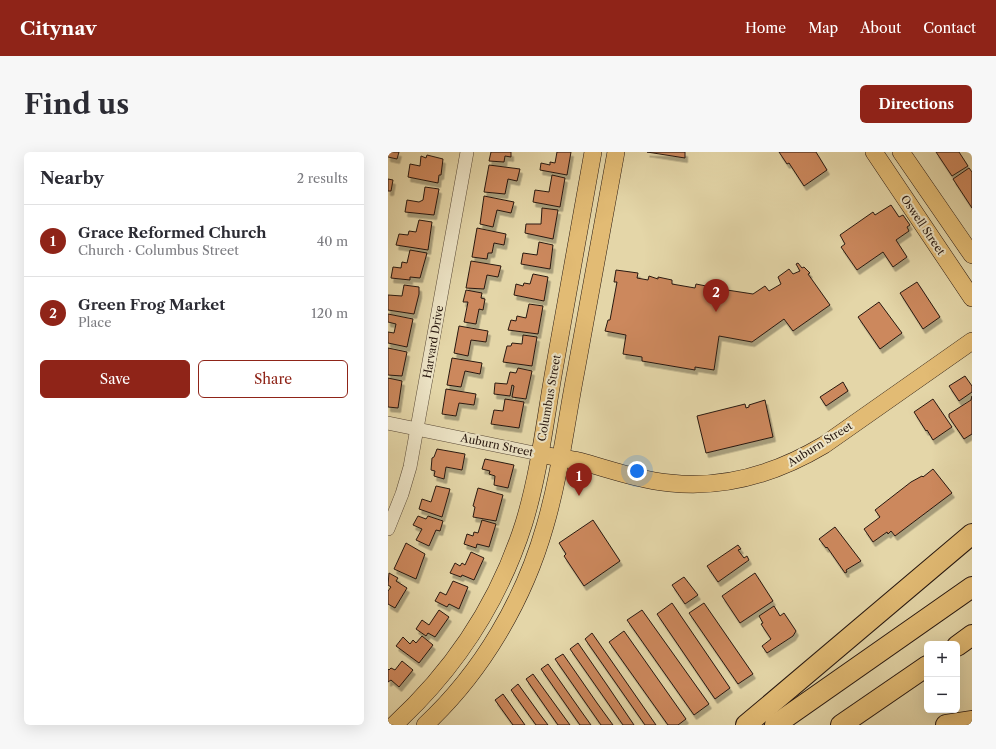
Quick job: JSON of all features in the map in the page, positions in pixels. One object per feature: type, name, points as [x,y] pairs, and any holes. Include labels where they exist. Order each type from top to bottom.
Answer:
[{"type":"highway","points":[[746,725],[972,534]]},
{"type":"highway","points":[[775,725],[972,587]]},
{"type":"highway","points":[[960,644],[972,635]]},
{"type":"highway","points":[[841,725],[924,668]]},
{"type":"highway","points":[[946,725],[972,721]]},
{"type":"main road","name":"Columbus Street","points":[[394,725],[434,685],[454,662],[486,612],[515,550],[530,500],[593,152]]},
{"type":"main road","name":"Columbus Street","points":[[426,725],[470,674],[501,629],[520,594],[535,558],[545,528],[560,459],[616,152]]},
{"type":"main road","name":"Oswell Street","points":[[874,152],[972,298]]},
{"type":"main road","points":[[902,152],[972,256]]},
{"type":"main road","name":"Auburn Street","points":[[539,454],[577,461],[647,480],[670,483],[718,484],[764,474],[804,457],[972,341]]},
{"type":"street","name":"Harvard Drive","points":[[388,529],[402,494],[410,467],[467,152]]},
{"type":"street","name":"Auburn Street","points":[[388,423],[539,454]]},
{"type":"building","points":[[388,152],[399,152],[397,159],[388,157]]},
{"type":"building","points":[[491,152],[511,152],[511,157],[505,156],[504,162],[489,161]]},
{"type":"building","points":[[557,152],[571,152],[567,175],[540,170],[541,163],[550,165],[550,162],[555,163]]},
{"type":"building","points":[[647,152],[685,152],[685,158]]},
{"type":"building","points":[[779,152],[816,152],[827,170],[804,186],[789,163],[787,164]]},
{"type":"building","points":[[936,152],[959,152],[968,166],[952,176]]},
{"type":"building","points":[[427,155],[443,159],[441,175],[439,175],[438,183],[408,177],[410,164],[420,166],[421,156],[426,158]]},
{"type":"building","points":[[489,165],[520,169],[517,181],[508,179],[505,194],[484,192]]},
{"type":"building","points":[[969,168],[972,172],[972,208],[953,179]]},
{"type":"building","points":[[552,175],[565,178],[560,207],[533,202],[535,190],[549,192]]},
{"type":"building","points":[[388,179],[393,180],[391,191],[388,191]]},
{"type":"building","points":[[425,187],[439,189],[434,215],[405,212],[407,200],[419,202],[423,200]]},
{"type":"building","points":[[484,196],[514,202],[511,213],[497,210],[493,227],[480,224]]},
{"type":"building","points":[[891,205],[899,217],[903,215],[910,225],[907,227],[909,231],[896,240],[907,257],[893,267],[883,252],[857,270],[841,247],[845,244],[840,235],[873,212],[875,215]]},
{"type":"building","points":[[542,208],[558,210],[553,239],[525,233],[526,224],[541,224]]},
{"type":"building","points":[[419,220],[432,222],[428,250],[396,245],[399,234],[408,235],[409,231],[416,232]]},
{"type":"building","points":[[477,228],[506,234],[504,245],[494,243],[492,253],[488,253],[487,259],[472,257]]},
{"type":"building","points":[[539,242],[553,245],[550,269],[521,264],[523,253],[537,255]]},
{"type":"building","points":[[410,250],[427,253],[420,278],[410,277],[410,280],[391,278],[393,267],[401,268],[402,262],[407,263]]},
{"type":"building","points":[[471,261],[501,266],[498,277],[487,275],[484,289],[466,288]]},
{"type":"building","points":[[798,263],[802,268],[804,267],[810,273],[808,274],[830,305],[793,331],[784,319],[752,342],[719,336],[714,370],[695,367],[695,370],[642,361],[642,357],[623,354],[626,335],[605,331],[608,320],[610,320],[617,282],[614,282],[616,270],[638,273],[637,278],[648,280],[649,276],[658,279],[658,277],[672,280],[672,284],[695,288],[696,284],[711,287],[710,290],[715,291],[715,287],[720,288],[719,296],[725,297],[727,290],[753,294],[765,286],[769,291],[781,284],[778,277],[789,269],[793,274],[800,271],[796,264]]},
{"type":"building","points":[[533,274],[548,277],[544,301],[514,295],[516,284],[523,286],[524,283],[530,284]]},
{"type":"building","points":[[917,282],[940,317],[923,329],[900,293]]},
{"type":"building","points":[[404,285],[419,287],[419,294],[414,314],[388,310],[388,295],[402,296]]},
{"type":"building","points":[[466,290],[482,293],[481,298],[485,299],[483,310],[479,309],[476,324],[464,322],[468,302],[463,302]]},
{"type":"building","points":[[879,302],[902,333],[880,349],[858,317]]},
{"type":"building","points":[[529,304],[543,306],[538,334],[508,330],[511,320],[516,321],[517,316],[526,318]]},
{"type":"building","points":[[388,314],[413,319],[407,347],[388,343],[388,332],[394,333],[396,324],[388,322]]},
{"type":"building","points":[[459,326],[488,331],[486,342],[471,340],[468,356],[454,353]]},
{"type":"building","points":[[523,335],[537,337],[532,366],[503,362],[507,346],[511,346],[512,343],[522,344]]},
{"type":"building","points":[[388,348],[407,352],[402,376],[388,375]]},
{"type":"building","points":[[452,358],[482,363],[480,374],[465,371],[461,387],[447,385]]},
{"type":"building","points":[[518,368],[532,371],[526,399],[512,397],[514,386],[512,385],[510,396],[494,394],[495,383],[507,384],[510,372],[516,373]]},
{"type":"building","points":[[965,376],[972,386],[972,392],[959,401],[949,386]]},
{"type":"building","points":[[388,378],[402,381],[398,408],[388,407]]},
{"type":"building","points":[[843,382],[848,391],[826,406],[820,397]]},
{"type":"building","points":[[446,389],[476,394],[474,405],[459,403],[456,416],[442,414]]},
{"type":"building","points":[[972,396],[972,434],[964,439],[949,417],[949,414],[971,400]]},
{"type":"building","points":[[505,399],[524,402],[519,428],[491,424],[494,410],[503,411]]},
{"type":"building","points":[[933,399],[952,427],[933,440],[914,412]]},
{"type":"building","points":[[765,400],[773,437],[706,453],[697,416],[745,404],[746,408],[749,407],[749,405]]},
{"type":"building","points":[[437,449],[465,454],[462,470],[446,467],[444,479],[434,476],[435,471],[431,470],[432,458],[434,457]]},
{"type":"building","points":[[485,459],[514,465],[508,488],[494,485],[495,476],[489,474],[490,471],[482,469]]},
{"type":"building","points":[[933,469],[952,493],[895,536],[891,531],[888,534],[887,532],[873,542],[864,529],[880,517],[875,510],[911,482],[922,476],[923,477]]},
{"type":"building","points":[[436,486],[450,489],[442,517],[419,509],[422,499],[431,502]]},
{"type":"building","points":[[478,488],[503,495],[496,521],[473,517],[475,507],[473,506]]},
{"type":"building","points":[[418,516],[426,519],[428,516],[443,521],[440,531],[436,530],[429,546],[416,540],[422,529],[413,525]]},
{"type":"building","points":[[482,520],[496,524],[489,547],[477,544],[476,548],[464,544],[467,534],[473,536],[474,532],[478,533]]},
{"type":"building","points":[[593,520],[620,561],[584,586],[564,556],[566,554],[559,543]]},
{"type":"building","points":[[835,527],[861,561],[846,570],[847,572],[845,573],[827,547],[826,548],[819,539]]},
{"type":"building","points":[[406,543],[425,554],[416,579],[394,569]]},
{"type":"building","points":[[738,545],[741,549],[738,550],[744,558],[747,556],[749,560],[718,582],[707,566]]},
{"type":"building","points":[[471,552],[484,558],[474,580],[462,575],[461,577],[450,573],[455,563],[460,566],[462,563],[465,565]]},
{"type":"building","points":[[389,573],[398,578],[396,581],[407,588],[395,608],[388,604],[388,591],[391,587],[388,585]]},
{"type":"building","points":[[755,573],[773,601],[740,623],[722,596]]},
{"type":"building","points":[[684,577],[698,595],[685,604],[672,585]]},
{"type":"building","points":[[453,581],[468,587],[459,609],[449,604],[447,607],[435,601],[440,592],[446,595]]},
{"type":"building","points":[[672,603],[730,688],[715,699],[657,614]]},
{"type":"building","points":[[704,603],[753,674],[738,684],[689,613]]},
{"type":"building","points":[[774,606],[780,616],[784,613],[796,631],[793,636],[767,653],[762,646],[771,639],[761,624],[763,623],[759,616]]},
{"type":"building","points":[[439,610],[449,617],[435,637],[428,633],[426,636],[416,629],[422,620],[429,625]]},
{"type":"building","points":[[642,610],[709,704],[694,715],[627,620]]},
{"type":"building","points":[[624,631],[686,719],[678,725],[668,725],[609,642]]},
{"type":"building","points":[[592,633],[656,725],[645,725],[585,639]]},
{"type":"building","points":[[422,636],[433,645],[419,663],[396,646],[403,637],[410,644],[413,640],[416,643]]},
{"type":"building","points":[[578,643],[634,725],[623,725],[570,649]]},
{"type":"building","points":[[563,654],[613,725],[601,725],[555,659]]},
{"type":"building","points":[[402,661],[413,670],[399,687],[391,680],[388,682],[388,669],[389,670],[391,668],[395,670]]},
{"type":"building","points":[[548,664],[591,725],[580,725],[541,669]]},
{"type":"building","points":[[533,674],[570,725],[558,725],[526,679]]},
{"type":"building","points":[[518,684],[548,725],[536,725],[511,690]]},
{"type":"building","points":[[503,694],[525,725],[513,725],[495,700]]},
{"type":"place","name":"Green Frog Market","points":[[716,312]]},
{"type":"place","name":"Grace Reformed Church","points":[[579,496]]}]
